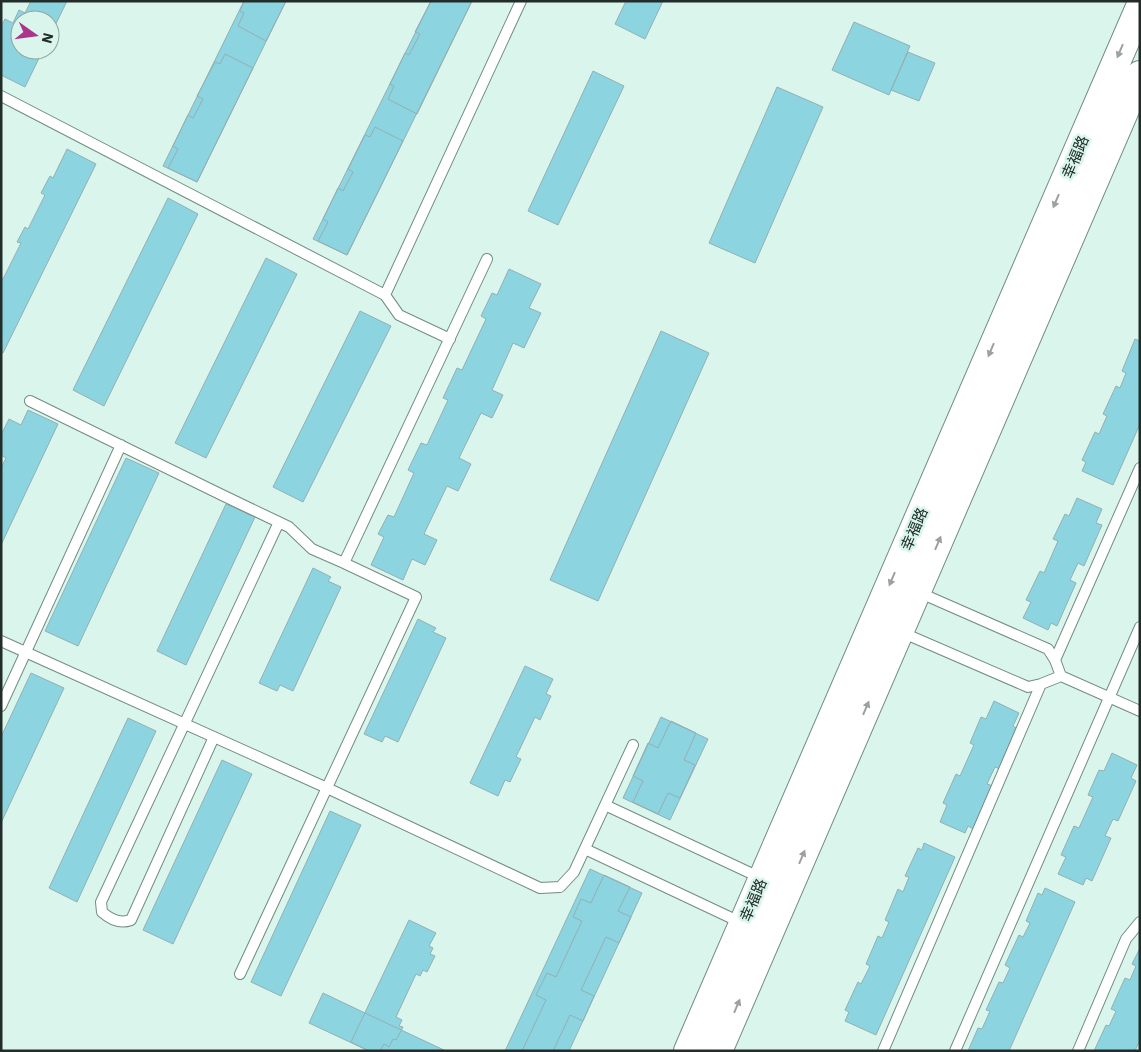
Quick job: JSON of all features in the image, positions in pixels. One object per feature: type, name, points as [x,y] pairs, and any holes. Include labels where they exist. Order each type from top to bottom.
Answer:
[{"type":"street","name":"幸福路","points":[[688,1051],[1140,7]]},
{"type":"street","name":"幸福路","points":[[718,1051],[1140,75]]},
{"type":"lane","points":[[385,295],[521,1]]},
{"type":"lane","points":[[1,96],[385,295],[399,315],[450,339]]},
{"type":"lane","points":[[344,563],[487,260]]},
{"type":"lane","points":[[30,401],[289,527],[312,549],[416,597],[240,974]]},
{"type":"lane","points":[[1,706],[121,445]]},
{"type":"lane","points":[[1055,660],[1140,468]]},
{"type":"lane","points":[[214,737],[131,920],[125,922],[110,919],[102,912],[101,902],[279,522]]},
{"type":"lane","points":[[917,591],[1048,649],[1055,660],[1061,676]]},
{"type":"lane","points":[[955,1051],[1140,627]]},
{"type":"lane","points":[[899,631],[1028,687],[1061,676],[1140,711]]},
{"type":"lane","points":[[1,641],[327,788],[540,888],[560,887],[574,872],[633,745]]},
{"type":"lane","points":[[883,1051],[1041,684]]},
{"type":"lane","points":[[605,805],[762,879]]},
{"type":"lane","points":[[585,849],[743,924]]},
{"type":"lane","points":[[1078,1051],[1126,939],[1140,922]]},
{"type":"building","points":[[31,1],[67,1],[60,15],[60,10],[26,10]]},
{"type":"building","points":[[244,1],[286,1],[197,182],[163,166]]},
{"type":"building","points":[[244,1],[286,1],[266,41],[238,26],[244,13],[240,11]]},
{"type":"building","points":[[431,1],[472,1],[417,114],[388,99],[394,86],[390,84],[405,53],[409,55],[420,34],[415,32]]},
{"type":"building","points":[[431,1],[472,1],[347,255],[313,239]]},
{"type":"building","points":[[626,1],[663,1],[645,39],[615,24]]},
{"type":"building","points":[[5,19],[10,22],[10,60],[38,60],[25,87],[1,75],[1,27]]},
{"type":"building","points":[[854,22],[910,46],[889,95],[832,70]]},
{"type":"building","points":[[908,52],[935,63],[919,101],[891,90]]},
{"type":"building","points":[[225,54],[253,68],[197,182],[168,168],[178,149],[173,146],[188,115],[193,118],[203,99],[197,96],[215,62],[220,64]]},
{"type":"building","points":[[593,71],[624,86],[558,225],[528,211]]},
{"type":"building","points":[[777,87],[823,107],[755,263],[709,243]]},
{"type":"building","points":[[375,127],[403,141],[347,255],[318,241],[328,222],[323,219],[338,188],[343,191],[353,172],[348,169],[365,135],[370,137]]},
{"type":"building","points":[[67,149],[96,164],[3,353],[1,353],[1,278],[3,279],[21,243],[17,242],[25,227],[28,229],[45,195],[41,193],[50,176],[53,178]]},
{"type":"building","points":[[168,198],[198,214],[104,406],[73,390]]},
{"type":"building","points":[[266,258],[297,274],[206,458],[175,443]]},
{"type":"building","points":[[509,269],[541,284],[529,308],[541,313],[524,348],[513,343],[492,390],[503,395],[492,418],[481,413],[459,458],[471,464],[458,491],[447,486],[424,534],[437,540],[425,565],[412,559],[403,580],[371,565],[384,537],[378,534],[388,515],[394,517],[414,473],[408,470],[421,443],[427,445],[448,400],[443,398],[457,368],[462,370],[486,319],[481,316],[492,293],[497,295]]},
{"type":"building","points":[[360,311],[391,326],[303,502],[273,487]]},
{"type":"building","points":[[661,331],[709,353],[598,601],[550,580]]},
{"type":"building","points":[[1135,339],[1140,341],[1140,424],[1113,485],[1082,471],[1086,462],[1082,460],[1095,432],[1099,434],[1107,416],[1103,414],[1116,386],[1120,388],[1126,373],[1122,371]]},
{"type":"building","points":[[28,410],[58,424],[1,545],[1,468],[6,458],[1,455],[1,435],[9,419],[21,425]]},
{"type":"building","points":[[126,458],[159,473],[78,646],[45,631]]},
{"type":"building","points":[[1077,498],[1102,509],[1096,523],[1102,525],[1084,566],[1078,563],[1070,580],[1076,583],[1057,626],[1051,623],[1048,630],[1023,618],[1031,602],[1026,600],[1040,571],[1044,573],[1058,541],[1053,539],[1065,514],[1069,516]]},
{"type":"building","points":[[226,504],[255,517],[186,665],[157,651]]},
{"type":"building","points":[[313,568],[331,577],[328,581],[341,587],[293,691],[280,685],[277,691],[259,683]]},
{"type":"building","points":[[418,619],[436,628],[433,632],[446,638],[398,742],[385,736],[382,742],[364,734]]},
{"type":"building","points":[[525,666],[553,679],[546,694],[551,696],[540,720],[535,717],[516,757],[521,759],[510,782],[505,780],[498,796],[470,783]]},
{"type":"building","points":[[31,673],[64,688],[1,823],[1,737]]},
{"type":"building","points":[[994,701],[1019,713],[1013,726],[1018,729],[1000,769],[995,767],[987,784],[993,786],[973,829],[968,826],[965,833],[940,822],[947,805],[943,803],[956,774],[960,776],[974,745],[970,743],[981,717],[986,719]]},
{"type":"building","points":[[661,717],[708,739],[670,820],[623,798]]},
{"type":"building","points":[[128,718],[156,731],[77,902],[49,888]]},
{"type":"building","points":[[671,721],[696,733],[684,760],[695,765],[680,798],[668,793],[658,814],[633,802],[643,781],[633,776],[648,743],[658,748]]},
{"type":"building","points":[[1112,753],[1137,765],[1131,778],[1136,781],[1118,821],[1113,819],[1105,836],[1111,838],[1092,881],[1086,878],[1083,885],[1058,874],[1066,857],[1061,855],[1074,826],[1079,828],[1093,797],[1088,795],[1099,770],[1104,771]]},
{"type":"building","points":[[222,760],[252,774],[173,944],[143,930]]},
{"type":"building","points":[[330,811],[361,825],[281,996],[251,982]]},
{"type":"building","points":[[924,843],[955,857],[876,1035],[845,1021],[849,1012],[845,1010],[858,982],[861,984],[870,966],[866,964],[878,936],[882,938],[889,922],[885,920],[898,889],[903,892],[909,877],[905,876],[918,848],[922,850]]},
{"type":"building","points":[[590,869],[642,893],[569,1051],[505,1051]]},
{"type":"building","points":[[604,875],[630,887],[618,911],[631,917],[619,943],[606,937],[581,990],[594,996],[583,1021],[570,1015],[553,1051],[522,1051],[546,1000],[536,995],[547,973],[556,977],[582,921],[573,917],[581,899],[591,903]]},
{"type":"building","points":[[1045,888],[1075,902],[1009,1051],[968,1051],[978,1028],[982,1029],[990,1011],[986,1010],[999,982],[1003,983],[1010,968],[1005,965],[1019,935],[1023,937],[1030,923],[1026,921],[1038,893],[1042,895]]},
{"type":"building","points":[[409,920],[436,933],[429,946],[433,948],[430,954],[435,956],[427,972],[423,970],[420,976],[416,974],[396,1017],[402,1020],[399,1026],[403,1027],[396,1040],[393,1039],[389,1047],[384,1044],[380,1051],[369,1051],[351,1042]]},
{"type":"building","points":[[1140,948],[1140,1040],[1135,1051],[1094,1051],[1106,1025],[1109,1026],[1116,1011],[1111,1009],[1125,978],[1130,980],[1136,966],[1132,964]]},
{"type":"building","points":[[323,993],[446,1051],[369,1051],[309,1023]]}]
